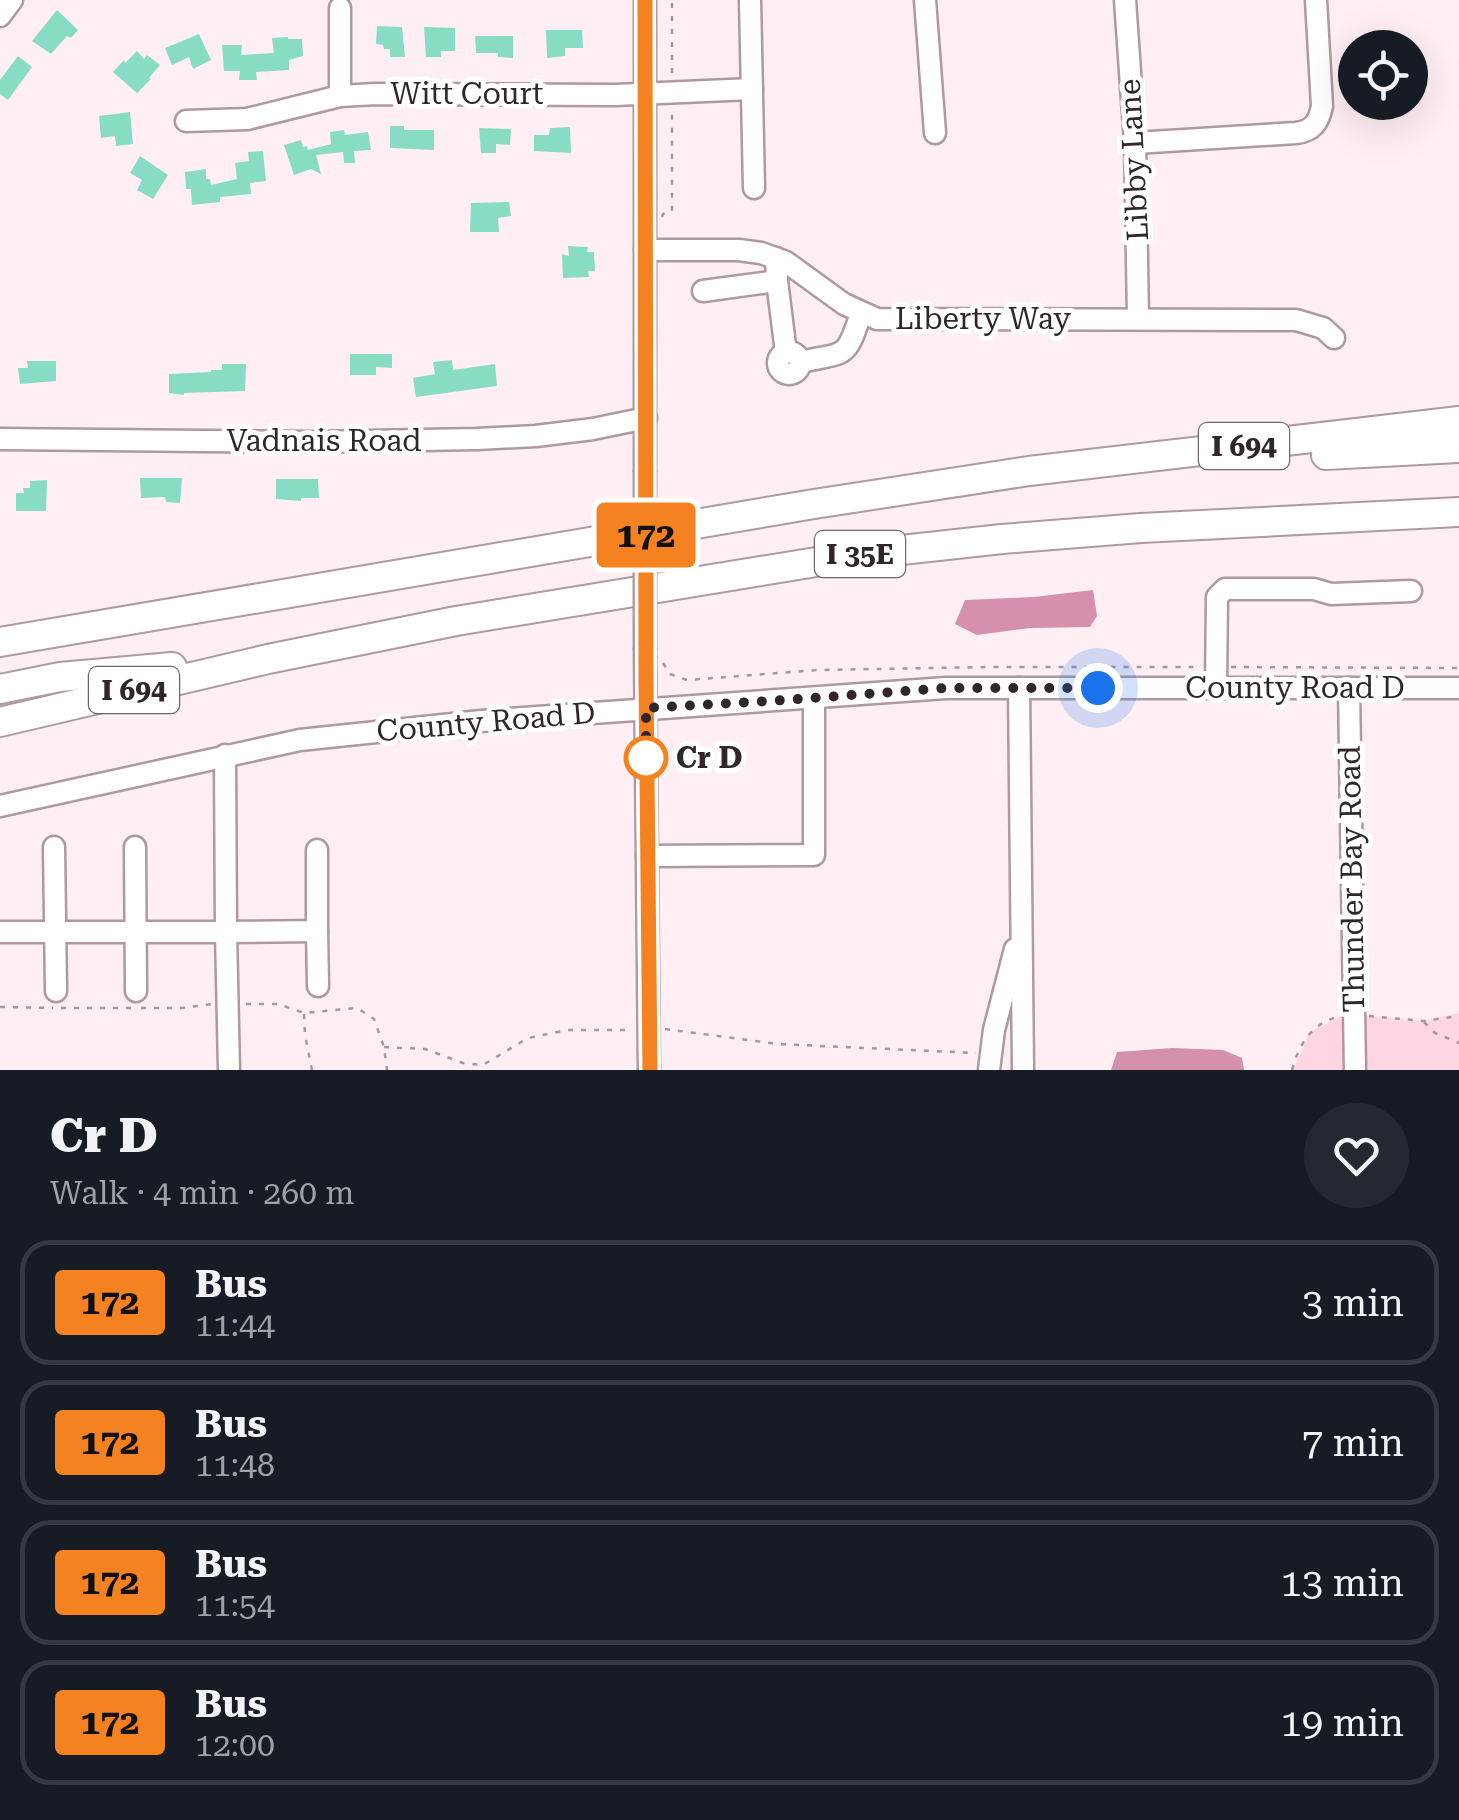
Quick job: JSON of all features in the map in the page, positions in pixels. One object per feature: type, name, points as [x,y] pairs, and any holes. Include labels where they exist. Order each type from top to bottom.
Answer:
[{"type":"highway","name":"I 694","points":[[1028,472],[1459,420]]},
{"type":"highway","name":"I 35E","points":[[0,642],[814,504],[1028,472],[1459,448]]},
{"type":"highway","name":"I 35E","points":[[0,689],[60,677],[268,659],[550,604],[865,554],[1141,528],[1459,512]]},
{"type":"highway","name":"I 694","points":[[0,722],[268,659]]},
{"type":"street","points":[[0,16],[12,0]]},
{"type":"street","points":[[645,0],[650,1070]]},
{"type":"street","points":[[750,0],[754,188]]},
{"type":"street","points":[[925,0],[934,133]]},
{"type":"street","name":"Libby Lane","points":[[1124,0],[1136,144],[1138,319]]},
{"type":"street","points":[[1136,144],[1296,134],[1316,124],[1322,106],[1316,0]]},
{"type":"street","points":[[340,8],[340,96]]},
{"type":"street","name":"Witt Court","points":[[186,121],[248,119],[340,96],[645,94],[752,89]]},
{"type":"street","name":"Liberty Way","points":[[646,250],[761,253],[786,262],[844,304],[877,319],[1296,320],[1323,328],[1334,338]]},
{"type":"street","points":[[776,258],[793,358],[844,352],[851,344],[861,313]]},
{"type":"street","points":[[703,291],[777,280]]},
{"type":"street","name":"Vadnais Road","points":[[0,439],[477,440],[594,429],[646,418]]},
{"type":"street","points":[[1216,688],[1217,596],[1225,589],[1314,589],[1331,594],[1411,591]]},
{"type":"street","name":"County Road D","points":[[0,806],[300,740],[646,708],[946,688],[1459,688]]},
{"type":"street","points":[[1019,688],[1023,1070]]},
{"type":"street","name":"Thunder Bay Road","points":[[1349,688],[1354,1070]]},
{"type":"street","points":[[647,856],[814,856],[814,698]]},
{"type":"street","points":[[225,755],[229,1070]]},
{"type":"street","points":[[54,847],[56,991]]},
{"type":"street","points":[[134,848],[136,991]]},
{"type":"street","points":[[317,850],[318,986]]},
{"type":"street","points":[[985,1062],[1022,924]]},
{"type":"street","points":[[0,932],[317,931]]},
{"type":"path","points":[[662,214],[672,211],[672,0]]},
{"type":"path","points":[[663,664],[670,674],[687,680],[818,670],[988,667]]},
{"type":"path","points":[[0,1008],[278,1004],[304,1013],[357,1008],[374,1019],[387,1070]]},
{"type":"path","points":[[304,1013],[312,1070]]},
{"type":"path","points":[[1423,1020],[1436,1032],[1459,1043]]},
{"type":"path","points":[[659,1029],[985,1062]]},
{"type":"path","points":[[384,1047],[426,1049],[463,1064],[482,1065],[528,1038],[568,1030],[641,1030]]},
{"type":"shaded area","points":[[1093,590],[1097,616],[1090,627],[1030,628],[977,635],[955,624],[965,600]]},
{"type":"shaded area","points":[[1459,1013],[1459,1070],[1293,1070],[1310,1032],[1346,1014],[1423,1021]]},
{"type":"shaded area","points":[[1223,1050],[1242,1058],[1244,1070],[1111,1070],[1117,1052]]},
{"type":"building","points":[[57,10],[78,30],[51,54],[32,41]]},
{"type":"building","points":[[377,26],[402,27],[405,57],[390,57],[390,49],[376,44]]},
{"type":"building","points":[[424,27],[455,28],[455,51],[441,51],[441,57],[426,57]]},
{"type":"building","points":[[546,30],[582,30],[583,48],[565,48],[565,56],[547,58]]},
{"type":"building","points":[[199,34],[211,60],[193,69],[189,57],[172,65],[165,48]]},
{"type":"building","points":[[475,36],[513,36],[513,58],[476,53]]},
{"type":"building","points":[[272,38],[302,39],[303,56],[289,60],[289,70],[256,72],[257,80],[239,80],[240,71],[224,71],[222,45],[242,45],[241,55],[274,53]]},
{"type":"building","points":[[137,51],[144,59],[147,55],[160,65],[137,93],[113,72]]},
{"type":"building","points":[[18,56],[32,67],[8,100],[0,94],[0,80]]},
{"type":"building","points":[[130,112],[133,144],[116,146],[115,136],[101,138],[99,116]]},
{"type":"building","points":[[390,126],[434,130],[434,150],[390,148]]},
{"type":"building","points":[[570,127],[571,153],[534,151],[534,135],[549,135],[550,128]]},
{"type":"building","points":[[479,128],[511,129],[510,145],[496,144],[496,153],[481,153]]},
{"type":"building","points":[[344,130],[345,135],[368,132],[371,150],[354,151],[355,163],[344,163],[343,152],[316,155],[321,174],[311,169],[294,175],[284,145],[301,140],[308,150],[331,144],[330,132]]},
{"type":"building","points":[[263,151],[266,181],[250,183],[251,194],[192,205],[185,172],[206,169],[211,185],[237,179],[235,163],[249,161],[248,152]]},
{"type":"building","points":[[140,156],[168,175],[153,199],[137,190],[142,180],[130,173]]},
{"type":"building","points":[[509,202],[511,216],[498,218],[499,232],[470,232],[471,203]]},
{"type":"building","points":[[568,246],[588,247],[587,252],[594,252],[595,271],[588,271],[589,277],[563,278],[562,254],[569,256]]},
{"type":"building","points":[[350,354],[392,354],[392,368],[376,367],[376,375],[350,375]]},
{"type":"building","points":[[452,360],[453,370],[495,364],[497,386],[416,397],[413,378],[435,374],[433,362]]},
{"type":"building","points":[[27,361],[56,361],[56,381],[20,384],[18,368],[28,368]]},
{"type":"building","points":[[222,364],[246,364],[245,391],[169,393],[169,374],[222,370]]},
{"type":"building","points":[[140,478],[182,478],[180,503],[166,502],[165,497],[141,498]]},
{"type":"building","points":[[276,479],[318,479],[319,498],[276,499]]},
{"type":"building","points":[[47,480],[46,511],[16,511],[16,493],[30,488],[30,481]]},
{"type":"bus line","name":"172","points":[[645,0],[650,1070]]},
{"type":"place","name":"Cr D","points":[[646,758]]},
{"type":"route","points":[[646,758],[646,765],[646,708],[946,688],[1098,688]]}]
